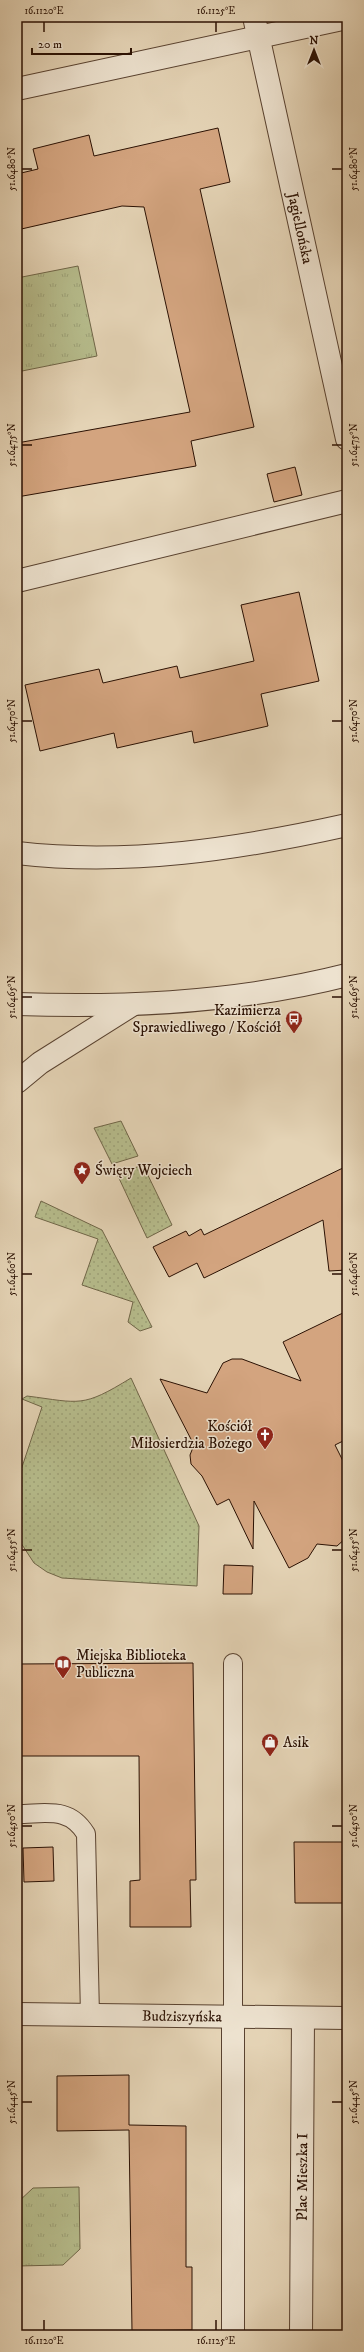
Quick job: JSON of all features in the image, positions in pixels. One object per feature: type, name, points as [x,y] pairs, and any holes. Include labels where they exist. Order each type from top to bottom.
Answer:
[{"type":"street","points":[[17,89],[256,27],[347,18]]},
{"type":"street","name":"Jagiellońska","points":[[256,27],[347,439]]},
{"type":"street","points":[[17,581],[347,502]]},
{"type":"street","points":[[17,853],[57,858],[135,857],[273,842],[347,825]]},
{"type":"street","points":[[17,1004],[135,1003],[267,991],[347,975]]},
{"type":"street","points":[[17,1082],[40,1062],[135,1003]]},
{"type":"street","name":"Budziszyńska","points":[[17,2014],[347,2018]]},
{"type":"street","points":[[233,2017],[233,2335]]},
{"type":"street","name":"Plac Mieszka I","points":[[301,2335],[303,2018]]},
{"type":"lane","points":[[233,1663],[233,2017]]},
{"type":"lane","points":[[17,1814],[62,1814],[78,1821],[86,1834],[90,2016]]},
{"type":"green space","points":[[78,266],[97,356],[17,372],[17,278]]},
{"type":"green space","points":[[121,1121],[138,1156],[112,1164],[94,1128]]},
{"type":"green space","points":[[143,1165],[172,1225],[147,1238],[117,1174]]},
{"type":"green space","points":[[41,1201],[102,1230],[152,1327],[140,1331],[128,1322],[133,1302],[82,1285],[98,1239],[35,1217]]},
{"type":"green space","points":[[131,1378],[199,1526],[197,1586],[62,1578],[47,1572],[34,1563],[17,1537],[17,1482],[42,1407],[22,1399],[27,1396],[81,1401],[91,1399],[102,1394]]},
{"type":"green space","points":[[79,2187],[80,2249],[63,2265],[17,2266],[17,2203],[33,2188]]},
{"type":"building","points":[[218,128],[230,182],[200,189],[254,427],[191,441],[196,466],[17,497],[17,443],[190,412],[144,207],[122,206],[17,230],[17,174],[38,169],[33,149],[89,135],[94,156]]},
{"type":"building","points":[[295,467],[302,495],[274,502],[267,474]]},
{"type":"building","points":[[299,592],[319,681],[261,694],[268,726],[194,743],[192,731],[117,748],[114,733],[40,751],[25,685],[99,669],[103,683],[177,666],[180,678],[254,661],[241,605]]},
{"type":"building","points":[[347,1166],[347,1270],[329,1271],[323,1220],[204,1278],[197,1263],[169,1277],[153,1247],[186,1231],[189,1236],[201,1229],[204,1235]]},
{"type":"building","name":"Kościół Miłosierdzia Bożego","points":[[347,1311],[347,1439],[335,1445],[347,1469],[347,1537],[337,1546],[317,1544],[308,1558],[289,1568],[254,1501],[253,1549],[229,1499],[217,1505],[202,1476],[191,1464],[190,1455],[194,1445],[160,1379],[207,1393],[223,1363],[232,1359],[242,1359],[301,1381],[283,1342]]},
{"type":"building","points":[[224,1565],[253,1566],[252,1594],[223,1594]]},
{"type":"building","points":[[193,1663],[196,1880],[190,1880],[191,1927],[130,1927],[130,1881],[140,1880],[139,1756],[17,1756],[17,1664]]},
{"type":"building","points":[[294,1842],[347,1842],[347,1903],[295,1903]]},
{"type":"building","points":[[53,1847],[54,1881],[24,1882],[23,1848]]},
{"type":"building","points":[[129,2075],[129,2125],[186,2126],[186,2267],[192,2267],[192,2330],[132,2331],[129,2130],[57,2131],[57,2076]]},
{"type":"place","name":"Kazimierza Sprawiedliwego / Kościół","points":[[294,1034]]},
{"type":"place","name":"Święty Wojciech","points":[[82,1185]]},
{"type":"place","name":"Kościół Miłosierdzia Bożego","points":[[265,1450]]},
{"type":"place","name":"Miejska Biblioteka Publiczna","points":[[63,1679]]},
{"type":"place","name":"Asik","points":[[270,1757]]}]
